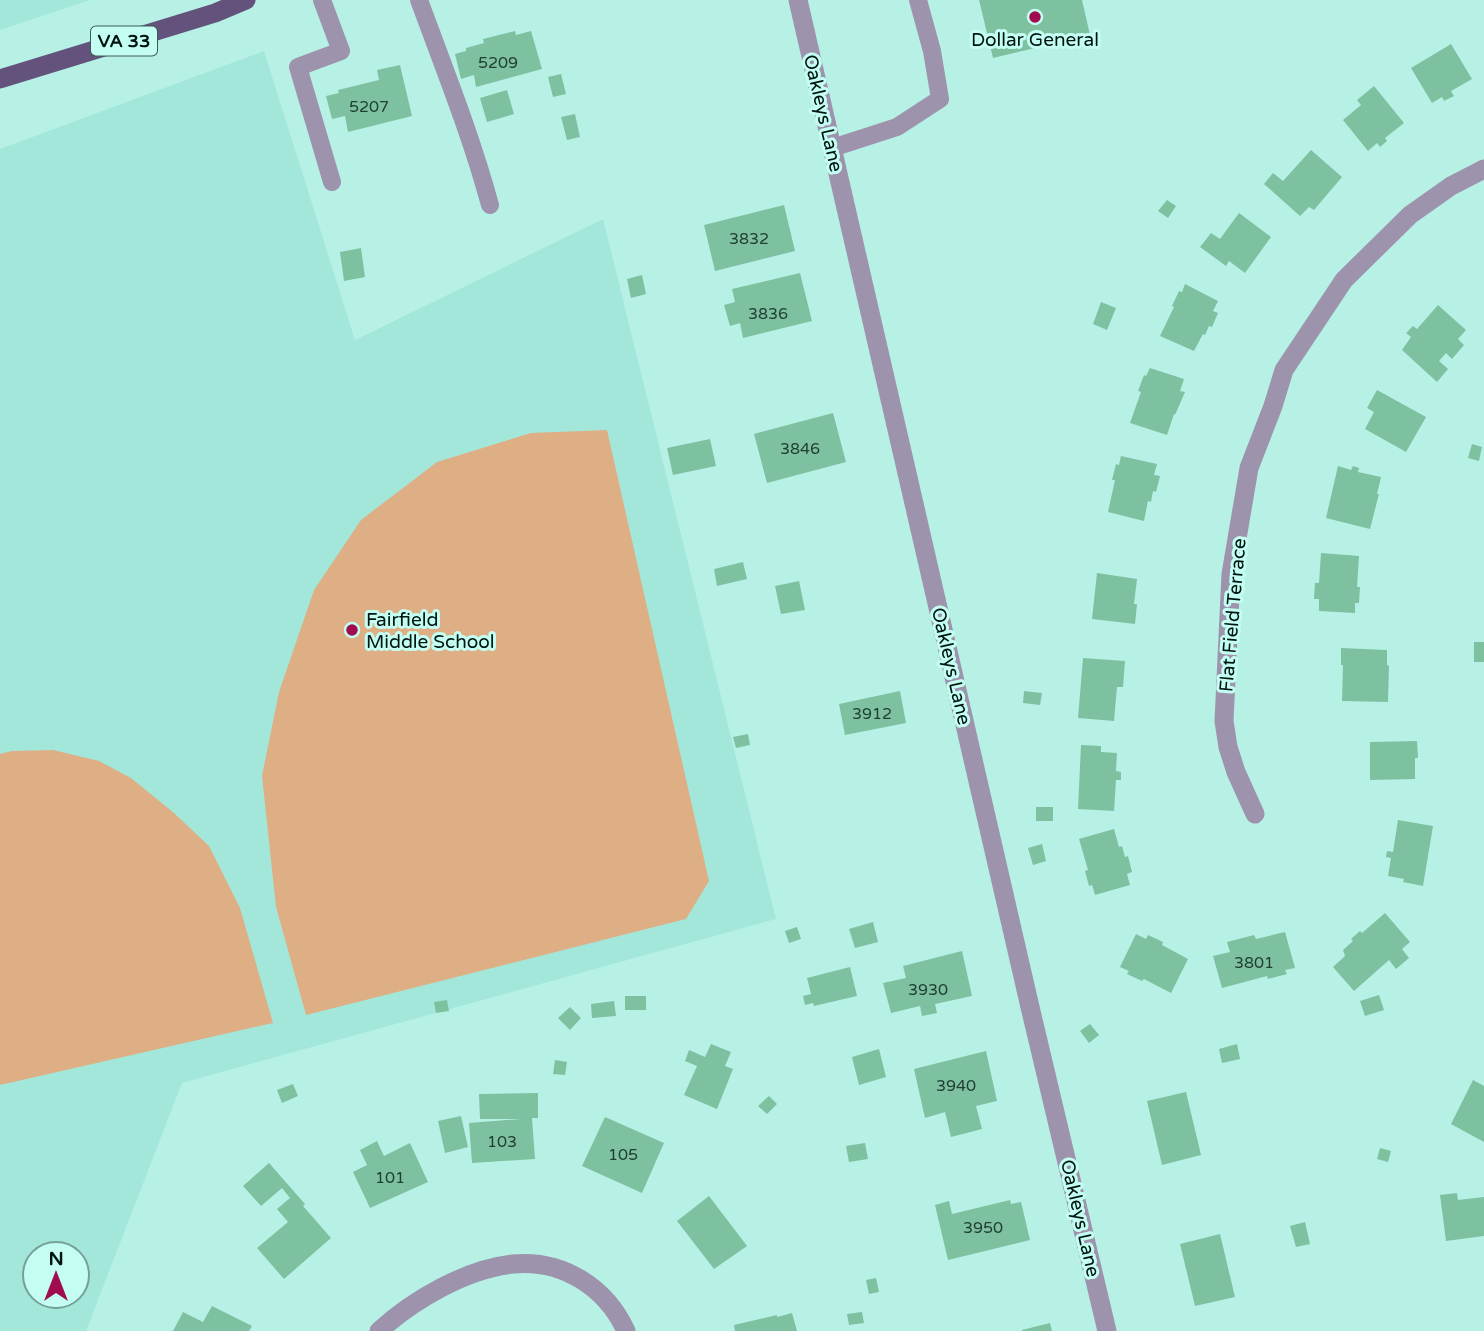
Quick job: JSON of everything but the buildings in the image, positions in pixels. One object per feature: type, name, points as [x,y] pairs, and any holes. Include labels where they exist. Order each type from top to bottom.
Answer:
[{"type":"main road","name":"VA 33","points":[[0,79],[215,13],[246,0]]},
{"type":"street","name":"Oakleys Lane","points":[[798,0],[1107,1331]]},
{"type":"street","name":"Flat Field Terrace","points":[[1255,814],[1236,772],[1224,721],[1231,575],[1247,480],[1284,370],[1344,280],[1410,215],[1451,186],[1484,169]]},
{"type":"street","points":[[379,1331],[425,1296],[468,1277],[512,1264],[531,1264],[564,1271],[588,1284],[604,1297],[621,1319],[626,1331]]},
{"type":"lane","points":[[322,0],[341,51],[298,67],[332,182]]},
{"type":"lane","points":[[419,0],[462,114],[490,205]]},
{"type":"lane","points":[[832,148],[897,127],[940,99],[932,51],[918,0]]},
{"type":"shaded area","points":[[0,0],[90,0],[0,30]]},
{"type":"shaded area","name":"Fairfield Middle School","points":[[264,51],[355,340],[603,219],[776,919],[182,1083],[86,1331],[0,1331],[0,149]]},
{"type":"shaded area","points":[[607,430],[709,881],[686,919],[306,1015],[276,907],[262,776],[279,692],[314,590],[361,520],[437,462],[531,433]]},
{"type":"shaded area","points":[[53,750],[99,761],[131,778],[209,846],[240,908],[273,1023],[0,1085],[0,754]]},
{"type":"place","name":"Dollar General","points":[[1035,17]]},
{"type":"place","name":"Fairfield Middle School","points":[[352,630]]}]
